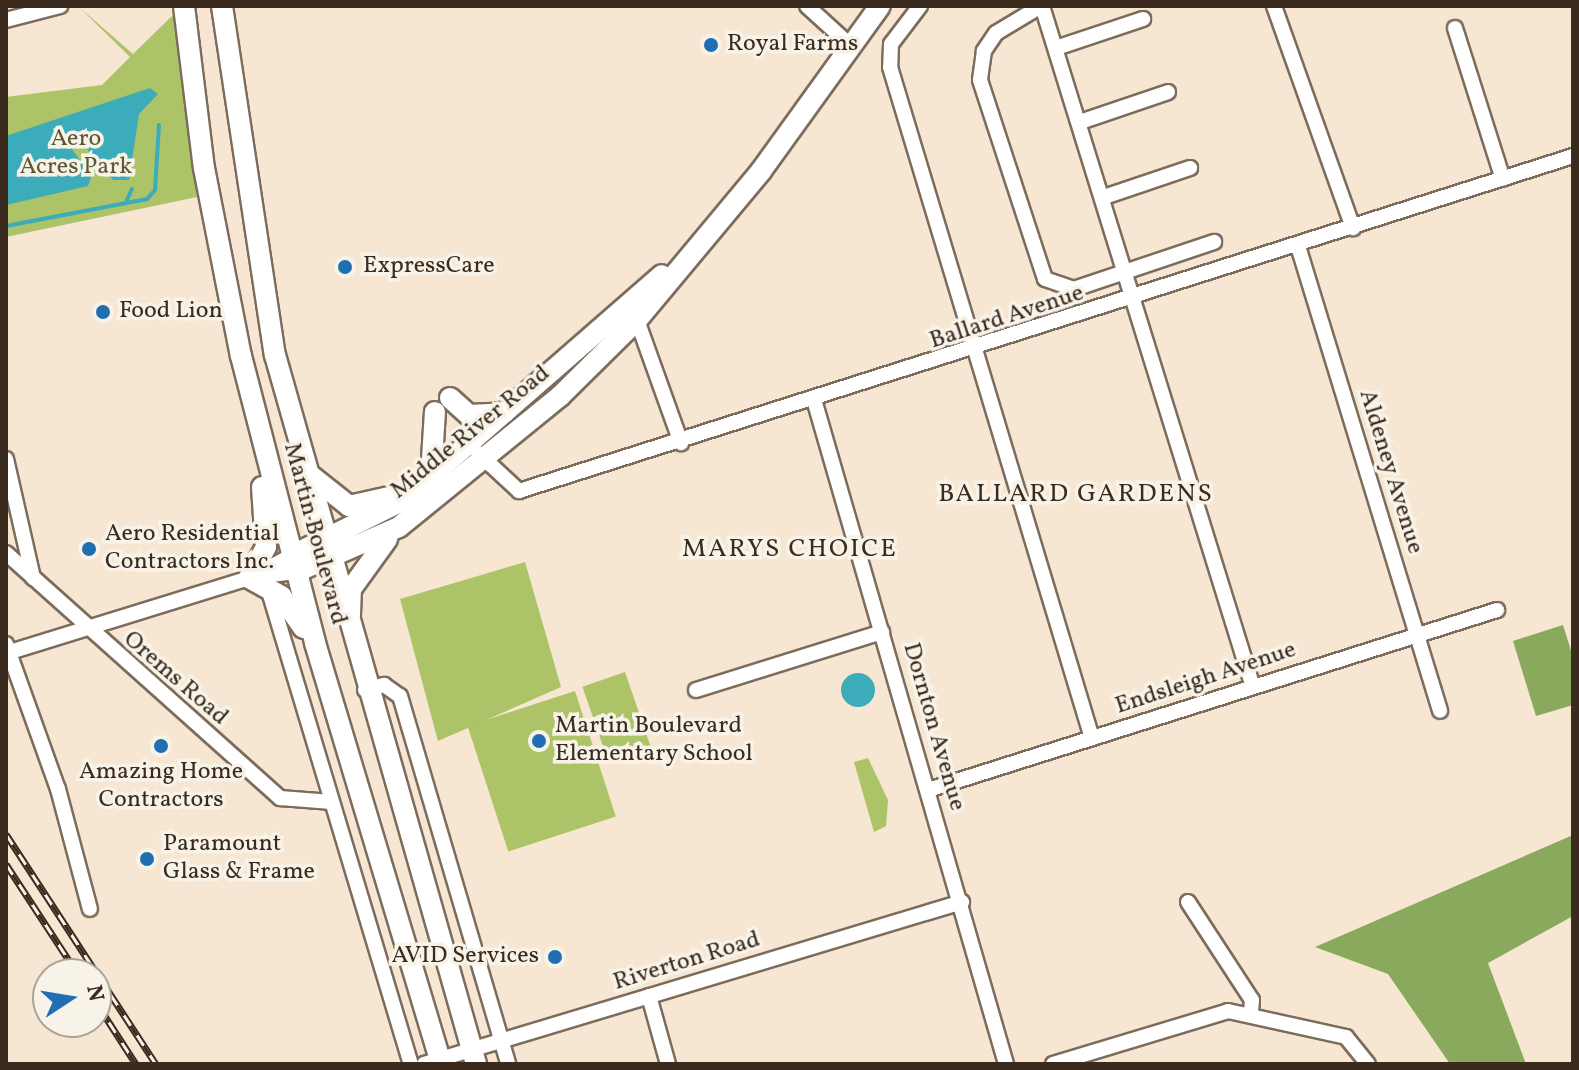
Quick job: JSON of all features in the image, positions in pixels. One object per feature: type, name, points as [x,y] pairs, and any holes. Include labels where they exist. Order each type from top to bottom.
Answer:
[{"type":"main road","name":"Martin Boulevard","points":[[184,6],[204,168],[241,356],[315,643],[435,1062]]},
{"type":"main road","name":"Martin Boulevard","points":[[222,6],[260,289],[349,635],[375,688],[474,1057]]},
{"type":"main road","name":"Middle River Road","points":[[294,564],[326,550],[399,527],[477,451],[637,320],[681,260],[761,171],[880,6]]},
{"type":"main road","name":"Middle River Road","points":[[326,550],[431,475],[477,451],[504,413],[681,260]]},
{"type":"main road","points":[[241,356],[267,525],[258,583],[315,643]]},
{"type":"main road","points":[[305,471],[349,506],[384,500],[431,475],[443,405],[469,415],[504,413]]},
{"type":"main road","points":[[349,635],[351,589],[399,527]]},
{"type":"street","points":[[6,20],[60,6]]},
{"type":"street","points":[[807,6],[852,47]]},
{"type":"street","points":[[920,6],[891,44],[890,67],[978,350],[1092,738]]},
{"type":"street","points":[[1214,242],[1128,271],[1064,291],[1045,279],[1035,258],[980,80],[984,51],[996,33],[1042,6],[1128,271],[1253,687]]},
{"type":"street","points":[[1274,6],[1353,228]]},
{"type":"street","points":[[1056,48],[1143,19]]},
{"type":"street","points":[[1455,28],[1503,179]]},
{"type":"street","points":[[1080,122],[1168,92]]},
{"type":"street","name":"Ballard Avenue","points":[[477,451],[519,491],[815,403],[1573,156]]},
{"type":"street","points":[[1104,197],[1190,168]]},
{"type":"street","name":"Aldeney Avenue","points":[[1298,246],[1440,711]]},
{"type":"street","points":[[637,320],[681,443]]},
{"type":"street","name":"Dornton Avenue","points":[[815,403],[962,902],[1006,1064]]},
{"type":"street","points":[[6,459],[9,489],[33,578]]},
{"type":"street","name":"Orems Road","points":[[6,553],[84,629],[280,798],[332,802]]},
{"type":"street","name":"Middle River Road","points":[[8,648],[258,583],[294,564]]},
{"type":"street","points":[[258,583],[332,802],[411,1064]]},
{"type":"street","name":"Endsleigh Avenue","points":[[928,790],[1497,610]]},
{"type":"street","points":[[696,690],[882,632]]},
{"type":"street","points":[[8,648],[90,909]]},
{"type":"street","name":"Martin Boulevard","points":[[375,688],[400,696],[508,1064]]},
{"type":"street","name":"Riverton Road","points":[[435,1062],[474,1057],[503,1040],[962,902]]},
{"type":"street","points":[[1188,902],[1252,1000],[1251,1012]]},
{"type":"street","points":[[649,996],[668,1064]]},
{"type":"street","points":[[1053,1064],[1228,1011],[1251,1012],[1346,1037],[1368,1064]]},
{"type":"green space","name":"Aero Acres Park","points":[[79,7],[133,54],[173,15],[197,197],[6,237],[6,97],[102,85],[130,57]]},
{"type":"green space","points":[[525,562],[561,687],[438,741],[400,599]]},
{"type":"green space","points":[[1563,625],[1573,657],[1573,705],[1536,716],[1513,641]]},
{"type":"green space","points":[[625,672],[651,748],[608,762],[582,687]]},
{"type":"green space","points":[[575,691],[616,817],[508,851],[468,726]]},
{"type":"green space","points":[[868,758],[888,800],[886,826],[874,832],[854,762]]},
{"type":"green space","points":[[1573,835],[1573,916],[1488,963],[1526,1064],[1450,1064],[1388,974],[1315,947]]},
{"type":"water","points":[[150,88],[158,94],[139,114],[129,180],[113,180],[73,132],[66,140],[91,177],[88,186],[6,205],[6,136]]},
{"type":"water","points":[[858,673],[870,678],[875,690],[870,702],[858,707],[846,702],[841,690],[846,678]]},
{"type":"waterway","points":[[6,226],[147,199],[155,190],[159,125]]},
{"type":"waterway","points":[[127,200],[132,189]]},
{"type":"railway","points":[[6,834],[156,1064]]},
{"type":"railway","points":[[6,864],[68,958]]},
{"type":"railway","points":[[112,1027],[136,1064]]},
{"type":"place","name":"Royal Farms","points":[[711,45]]},
{"type":"place","name":"ExpressCare","points":[[345,267]]},
{"type":"place","name":"Food Lion","points":[[103,312]]},
{"type":"place","name":"Aero Residential Contractors Inc.","points":[[89,549]]},
{"type":"place","name":"Martin Boulevard Elementary School","points":[[539,741]]},
{"type":"place","name":"Amazing Home Contractors","points":[[161,746]]},
{"type":"place","name":"Paramount Glass & Frame","points":[[147,859]]},
{"type":"place","name":"AVID Services","points":[[555,957]]},
{"type":"district","name":"BALLARD GARDENS","points":[[1076,495]]},
{"type":"district","name":"MARYS CHOICE","points":[[790,550]]}]
